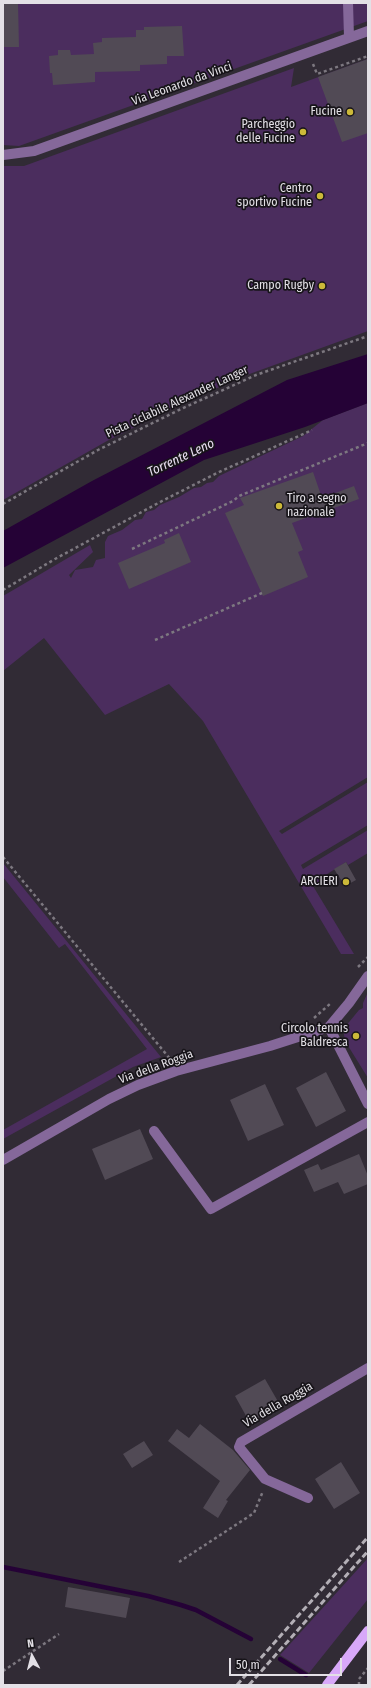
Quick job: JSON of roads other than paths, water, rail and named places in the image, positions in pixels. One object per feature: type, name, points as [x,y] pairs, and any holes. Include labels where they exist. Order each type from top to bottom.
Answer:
[{"type":"main road","points":[[328,1683],[368,1631]]},
{"type":"street","points":[[348,3],[349,37]]},
{"type":"street","name":"Via Leonardo da Vinci","points":[[3,155],[34,151],[368,31]]},
{"type":"street","points":[[368,976],[349,1003],[329,1027],[368,1104]]},
{"type":"street","name":"Via della Roggia","points":[[3,1160],[109,1099],[138,1085],[176,1071],[270,1046],[329,1027]]},
{"type":"street","points":[[154,1131],[211,1209],[368,1122]]},
{"type":"street","name":"Via della Roggia","points":[[308,1498],[265,1479],[239,1447],[241,1442],[368,1368]]},
{"type":"water","name":"Torrente Leno","points":[[368,354],[368,403],[305,427],[204,460],[3,568],[3,531],[92,481],[287,380]]},
{"type":"waterway","points":[[3,1567],[148,1596],[181,1605],[196,1610],[251,1639]]},
{"type":"waterway","points":[[280,1659],[306,1675]]},
{"type":"railway","points":[[237,1685],[368,1537]]},
{"type":"railway","points":[[249,1685],[368,1551]]},
{"type":"place","name":"Fucine","points":[[350,112]]},
{"type":"place","name":"Parcheggio delle Fucine","points":[[303,132]]},
{"type":"place","name":"Centro sportivo Fucine","points":[[320,196]]},
{"type":"place","name":"Campo Rugby","points":[[322,286]]},
{"type":"place","name":"Tiro a segno nazionale","points":[[279,506]]},
{"type":"place","name":"ARCIERI","points":[[346,882]]},
{"type":"place","name":"Circolo tennis Baldresca","points":[[356,1036]]}]
